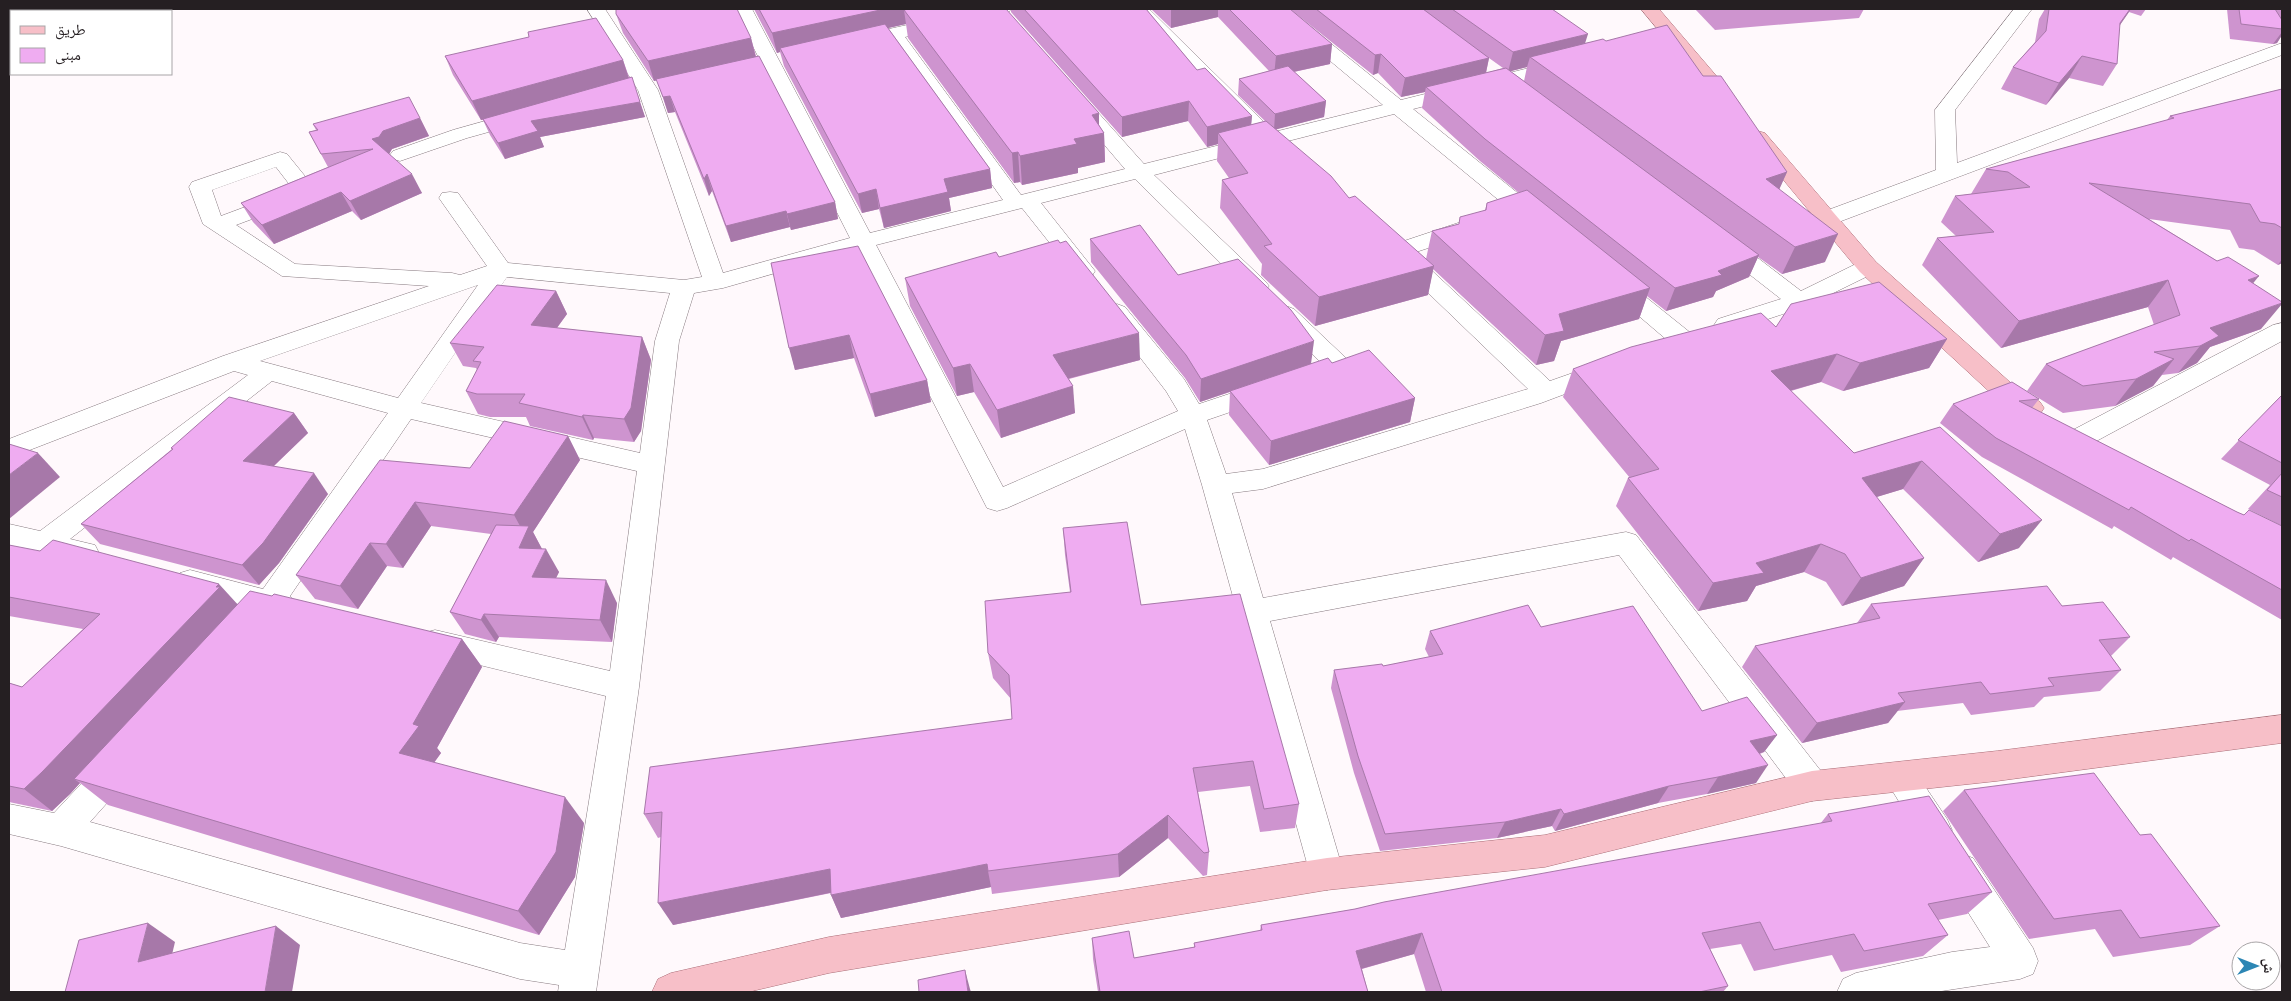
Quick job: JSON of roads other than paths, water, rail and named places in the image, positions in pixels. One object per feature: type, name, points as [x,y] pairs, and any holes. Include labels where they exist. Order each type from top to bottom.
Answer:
[{"type":"main road","points":[[1650,9],[1664,40],[1828,218],[1868,267],[2003,390],[2106,451]]},
{"type":"main road","points":[[671,992],[829,955],[1327,874],[1545,851],[1812,786],[1900,777],[2282,729]]},
{"type":"street","points":[[596,9],[646,87],[715,283]]},
{"type":"street","points":[[743,9],[997,500],[1193,415],[1340,366],[1139,172],[1062,84]]},
{"type":"street","points":[[1139,9],[1269,140],[1297,164]]},
{"type":"street","points":[[1277,9],[1398,107],[1506,215],[1554,234]]},
{"type":"street","points":[[1947,173],[1945,110],[2023,9]]},
{"type":"street","points":[[838,47],[1001,13]]},
{"type":"street","points":[[894,34],[1022,202],[1098,289],[1175,385],[1193,415],[1216,485],[1327,874]]},
{"type":"street","points":[[1828,218],[2282,49]]},
{"type":"street","points":[[9,449],[232,362],[501,269],[684,288],[715,283],[864,241],[1583,61]]},
{"type":"street","points":[[1484,63],[1530,98]]},
{"type":"street","points":[[400,155],[460,134],[542,111]]},
{"type":"street","points":[[450,198],[501,269]]},
{"type":"street","points":[[1398,251],[1506,215]]},
{"type":"street","points":[[219,224],[290,271],[466,281]]},
{"type":"street","points":[[1369,226],[1547,392]]},
{"type":"street","points":[[1712,235],[1799,301]]},
{"type":"street","points":[[1656,350],[1799,301],[1868,267]]},
{"type":"street","points":[[236,639],[270,602],[501,269]]},
{"type":"street","points":[[1600,271],[1683,340]]},
{"type":"street","points":[[9,819],[61,830],[520,961],[578,981],[623,687],[667,341],[684,288]]},
{"type":"street","points":[[2063,427],[2282,331]]},
{"type":"street","points":[[1216,485],[1263,480],[1547,392],[1628,360]]},
{"type":"street","points":[[232,362],[403,408],[651,465]]},
{"type":"street","points":[[9,570],[268,372]]},
{"type":"street","points":[[9,535],[110,559]]},
{"type":"street","points":[[1253,612],[1626,543],[1812,786]]},
{"type":"street","points":[[166,574],[308,611]]},
{"type":"street","points":[[413,636],[623,687]]},
{"type":"street","points":[[61,830],[135,749]]},
{"type":"street","points":[[1856,992],[1952,970],[2020,961],[1900,777]]}]
